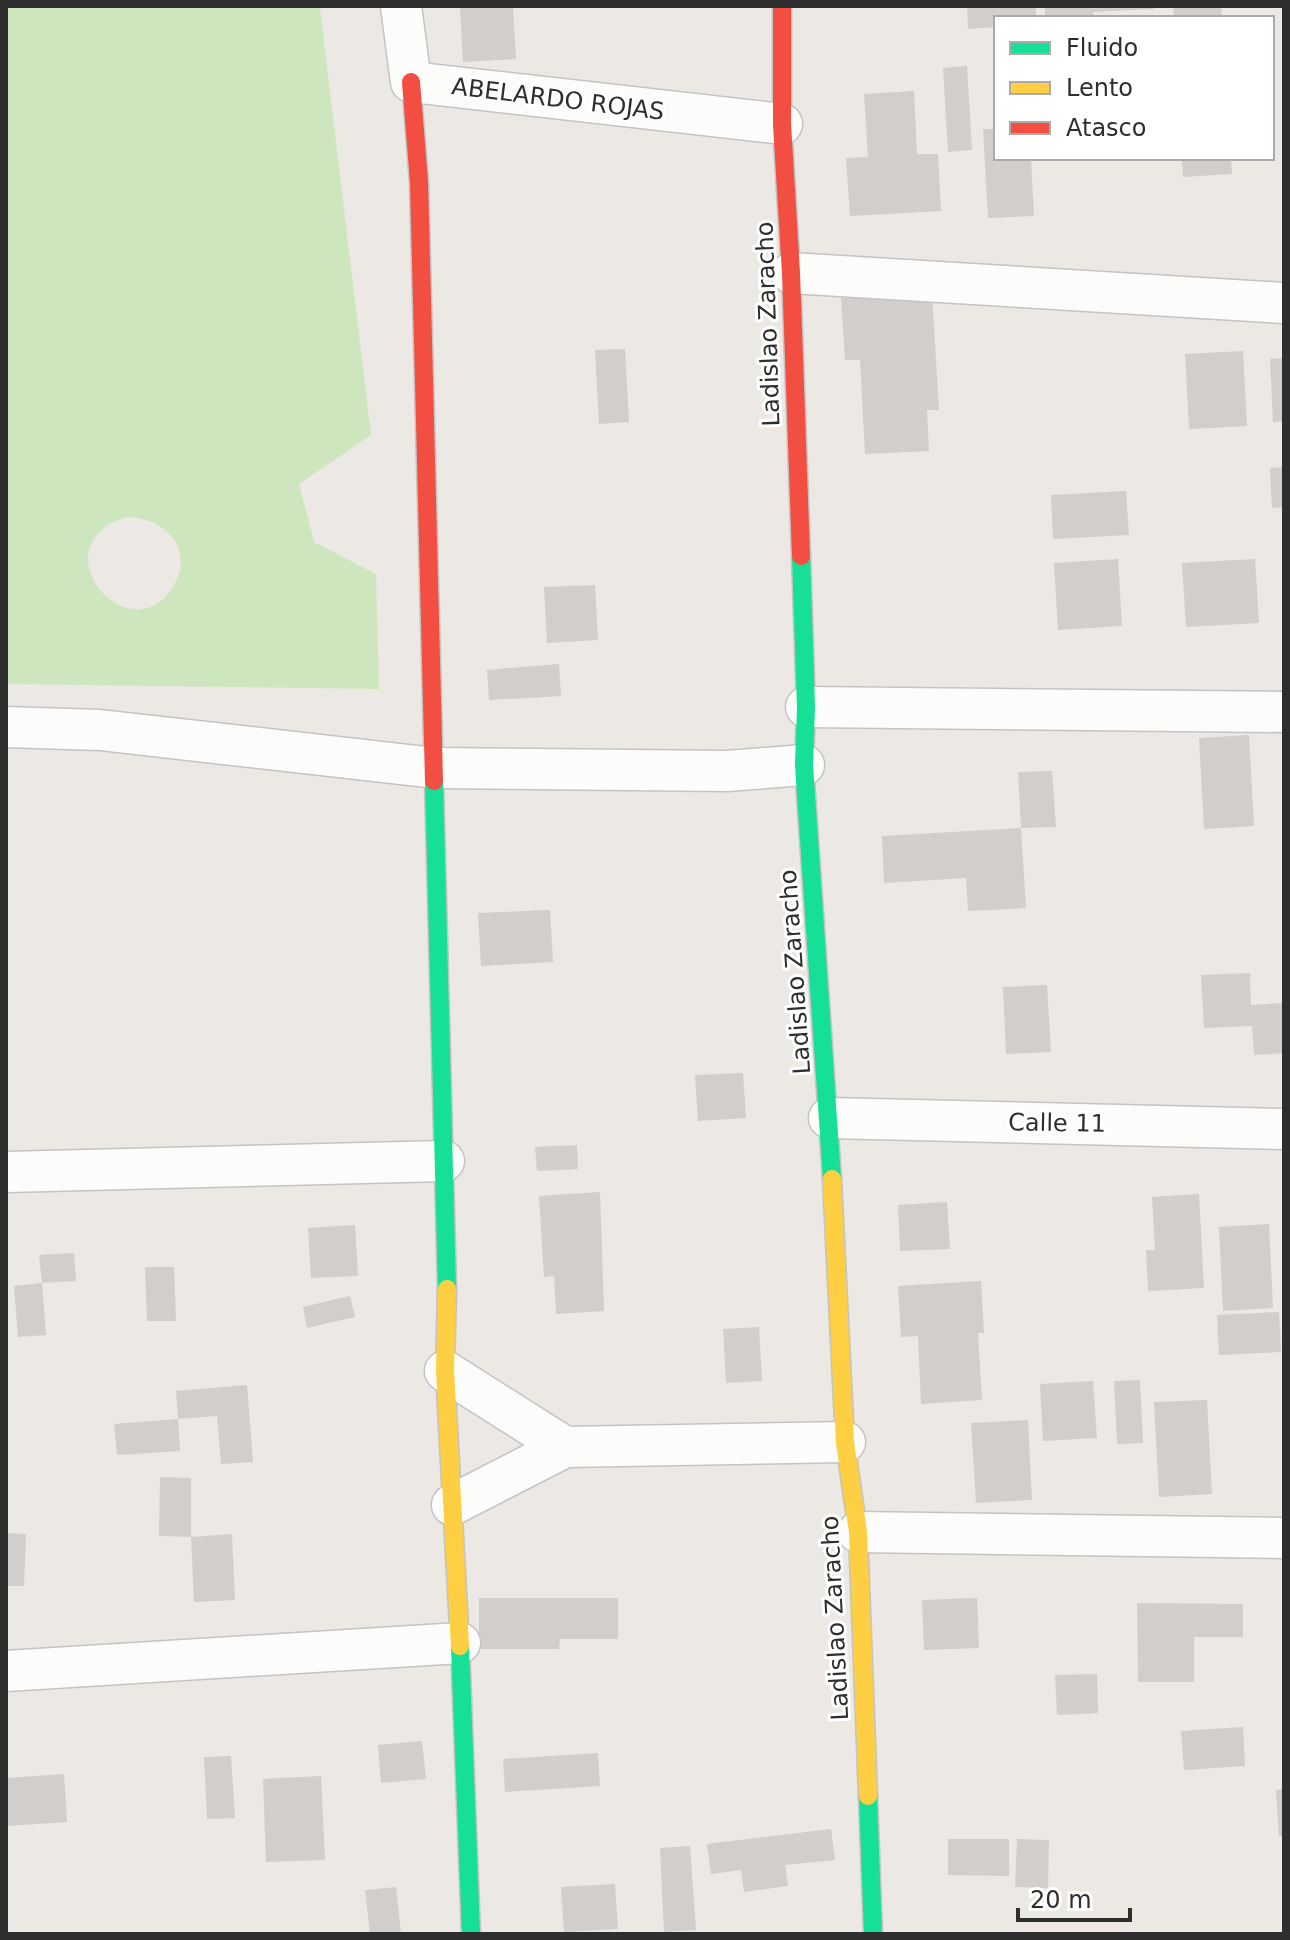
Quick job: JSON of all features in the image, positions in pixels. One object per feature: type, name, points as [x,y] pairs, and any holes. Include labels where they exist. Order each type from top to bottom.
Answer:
[{"type":"street","points":[[401,6],[419,182],[447,1280],[445,1371],[460,1643],[471,1934]]},
{"type":"street","name":"Ladislao Zaracho","points":[[782,6],[782,124],[791,273],[806,707],[804,765],[829,1118],[845,1442],[858,1532],[873,1934]]},
{"type":"street","name":"ABELARDO ROJAS","points":[[411,82],[782,124]]},
{"type":"street","points":[[791,273],[1284,303]]},
{"type":"street","points":[[806,707],[1284,712]]},
{"type":"street","points":[[6,727],[100,730],[435,768],[727,771],[804,765]]},
{"type":"street","name":"Calle 11","points":[[829,1118],[1284,1129]]},
{"type":"street","points":[[6,1172],[444,1161]]},
{"type":"street","points":[[445,1371],[565,1447]]},
{"type":"street","points":[[452,1505],[565,1447],[845,1442]]},
{"type":"street","points":[[858,1532],[1284,1538]]},
{"type":"street","points":[[6,1671],[460,1643]]},
{"type":"green space","points":[[6,6],[318,6],[371,435],[299,484],[314,542],[376,574],[379,689],[6,684]],"holes":[[[125,517],[138,518],[161,527],[177,544],[180,555],[176,581],[159,603],[139,609],[118,605],[101,591],[90,573],[89,552],[99,533]]]},
{"type":"building","points":[[460,6],[513,6],[516,59],[463,62]]},
{"type":"building","points":[[967,6],[1036,6],[1036,16],[994,16],[994,27],[968,29]]},
{"type":"building","points":[[1045,6],[1154,6],[1154,9],[1093,12],[1094,16],[1045,16]]},
{"type":"building","points":[[1173,6],[1221,6],[1222,16],[1174,16]]},
{"type":"building","points":[[967,66],[972,150],[948,152],[943,68]]},
{"type":"building","points":[[914,91],[917,154],[938,154],[941,211],[850,216],[846,158],[868,157],[864,94]]},
{"type":"building","points":[[983,129],[994,129],[994,160],[1031,160],[1034,216],[988,218]]},
{"type":"building","points":[[1182,160],[1231,160],[1232,174],[1183,177]]},
{"type":"building","points":[[932,293],[939,410],[927,410],[929,451],[865,454],[860,360],[845,360],[841,298]]},
{"type":"building","points":[[625,349],[629,422],[599,424],[595,350]]},
{"type":"building","points":[[1243,351],[1247,426],[1189,429],[1185,354]]},
{"type":"building","points":[[1284,358],[1284,421],[1273,422],[1270,359]]},
{"type":"building","points":[[1284,467],[1284,507],[1272,508],[1270,468]]},
{"type":"building","points":[[1126,491],[1129,535],[1053,539],[1051,495]]},
{"type":"building","points":[[1118,559],[1122,626],[1058,630],[1054,563]]},
{"type":"building","points":[[1255,559],[1259,623],[1186,627],[1182,563]]},
{"type":"building","points":[[595,585],[598,640],[547,643],[544,587]]},
{"type":"building","points":[[559,664],[561,696],[489,700],[487,670]]},
{"type":"building","points":[[1249,735],[1254,826],[1204,829],[1199,738]]},
{"type":"building","points":[[1052,771],[1056,827],[1021,828],[1018,772]]},
{"type":"building","points":[[1021,828],[1026,908],[968,911],[966,878],[884,883],[882,836]]},
{"type":"building","points":[[550,910],[553,962],[481,966],[478,913]]},
{"type":"building","points":[[1250,973],[1251,1005],[1284,1003],[1284,1053],[1254,1055],[1252,1026],[1204,1028],[1201,975]]},
{"type":"building","points":[[1047,985],[1051,1052],[1006,1054],[1003,987]]},
{"type":"building","points":[[743,1073],[746,1118],[698,1121],[695,1075]]},
{"type":"building","points":[[577,1145],[578,1169],[537,1171],[535,1147]]},
{"type":"building","points":[[600,1192],[604,1311],[556,1314],[554,1276],[544,1277],[539,1196]]},
{"type":"building","points":[[1199,1194],[1204,1288],[1148,1291],[1146,1250],[1155,1250],[1152,1197]]},
{"type":"building","points":[[947,1202],[950,1249],[900,1251],[898,1205]]},
{"type":"building","points":[[1269,1224],[1273,1308],[1223,1311],[1219,1227]]},
{"type":"building","points":[[355,1225],[358,1276],[311,1278],[308,1228]]},
{"type":"building","points":[[74,1253],[76,1281],[42,1283],[39,1255]]},
{"type":"building","points":[[145,1267],[174,1267],[176,1321],[147,1321]]},
{"type":"building","points":[[981,1281],[984,1333],[978,1333],[982,1400],[921,1404],[918,1336],[901,1337],[898,1286]]},
{"type":"building","points":[[42,1283],[46,1335],[18,1337],[14,1286]]},
{"type":"building","points":[[350,1296],[355,1317],[307,1328],[303,1307]]},
{"type":"building","points":[[1279,1312],[1281,1352],[1219,1355],[1217,1315]]},
{"type":"building","points":[[759,1327],[762,1381],[726,1383],[723,1329]]},
{"type":"building","points":[[1140,1380],[1143,1443],[1117,1444],[1114,1381]]},
{"type":"building","points":[[1093,1381],[1097,1438],[1043,1441],[1040,1384]]},
{"type":"building","points":[[247,1385],[253,1462],[221,1464],[217,1416],[178,1419],[176,1391]]},
{"type":"building","points":[[1207,1400],[1212,1494],[1159,1497],[1154,1402]]},
{"type":"building","points":[[178,1419],[180,1451],[117,1455],[114,1424]]},
{"type":"building","points":[[1028,1420],[1032,1500],[976,1503],[971,1423]]},
{"type":"building","points":[[160,1477],[191,1478],[191,1537],[159,1536]]},
{"type":"building","points":[[6,1533],[26,1534],[24,1586],[6,1586]]},
{"type":"building","points":[[232,1534],[235,1600],[194,1602],[191,1537]]},
{"type":"building","points":[[479,1598],[618,1598],[618,1639],[560,1639],[559,1649],[479,1649]]},
{"type":"building","points":[[977,1598],[979,1648],[924,1650],[922,1600]]},
{"type":"building","points":[[1137,1603],[1243,1604],[1243,1637],[1194,1637],[1194,1682],[1138,1682]]},
{"type":"building","points":[[1097,1674],[1098,1713],[1057,1715],[1055,1675]]},
{"type":"building","points":[[1243,1727],[1245,1766],[1184,1770],[1181,1731]]},
{"type":"building","points":[[422,1741],[426,1779],[381,1783],[378,1745]]},
{"type":"building","points":[[598,1753],[600,1786],[505,1792],[503,1759]]},
{"type":"building","points":[[231,1756],[235,1818],[207,1819],[204,1757]]},
{"type":"building","points":[[64,1774],[67,1822],[6,1826],[6,1778]]},
{"type":"building","points":[[321,1776],[325,1860],[266,1862],[263,1779]]},
{"type":"building","points":[[1284,1789],[1284,1836],[1279,1836],[1276,1790]]},
{"type":"building","points":[[831,1829],[835,1860],[785,1865],[788,1886],[744,1892],[741,1870],[711,1874],[707,1844]]},
{"type":"building","points":[[948,1839],[1009,1839],[1009,1876],[948,1875]]},
{"type":"building","points":[[1017,1839],[1049,1840],[1048,1888],[1015,1887]]},
{"type":"building","points":[[690,1846],[696,1930],[664,1932],[660,1848]]},
{"type":"building","points":[[615,1884],[618,1929],[564,1932],[561,1887]]},
{"type":"building","points":[[396,1887],[401,1933],[370,1934],[365,1890]]},
{"type":"traffic: fast","points":[[801,556],[806,707],[804,765],[832,1179]]},
{"type":"traffic: fast","points":[[434,781],[447,1289]]},
{"type":"traffic: fast","points":[[460,1646],[471,1934]]},
{"type":"traffic: fast","points":[[868,1796],[873,1934]]},
{"type":"traffic: slow","points":[[832,1179],[845,1442],[858,1532],[868,1796]]},
{"type":"traffic: slow","points":[[447,1289],[445,1371],[460,1646]]},
{"type":"traffic: jam","points":[[782,6],[782,124],[791,273],[801,556]]},
{"type":"traffic: jam","points":[[411,82],[419,182],[434,781]]}]
